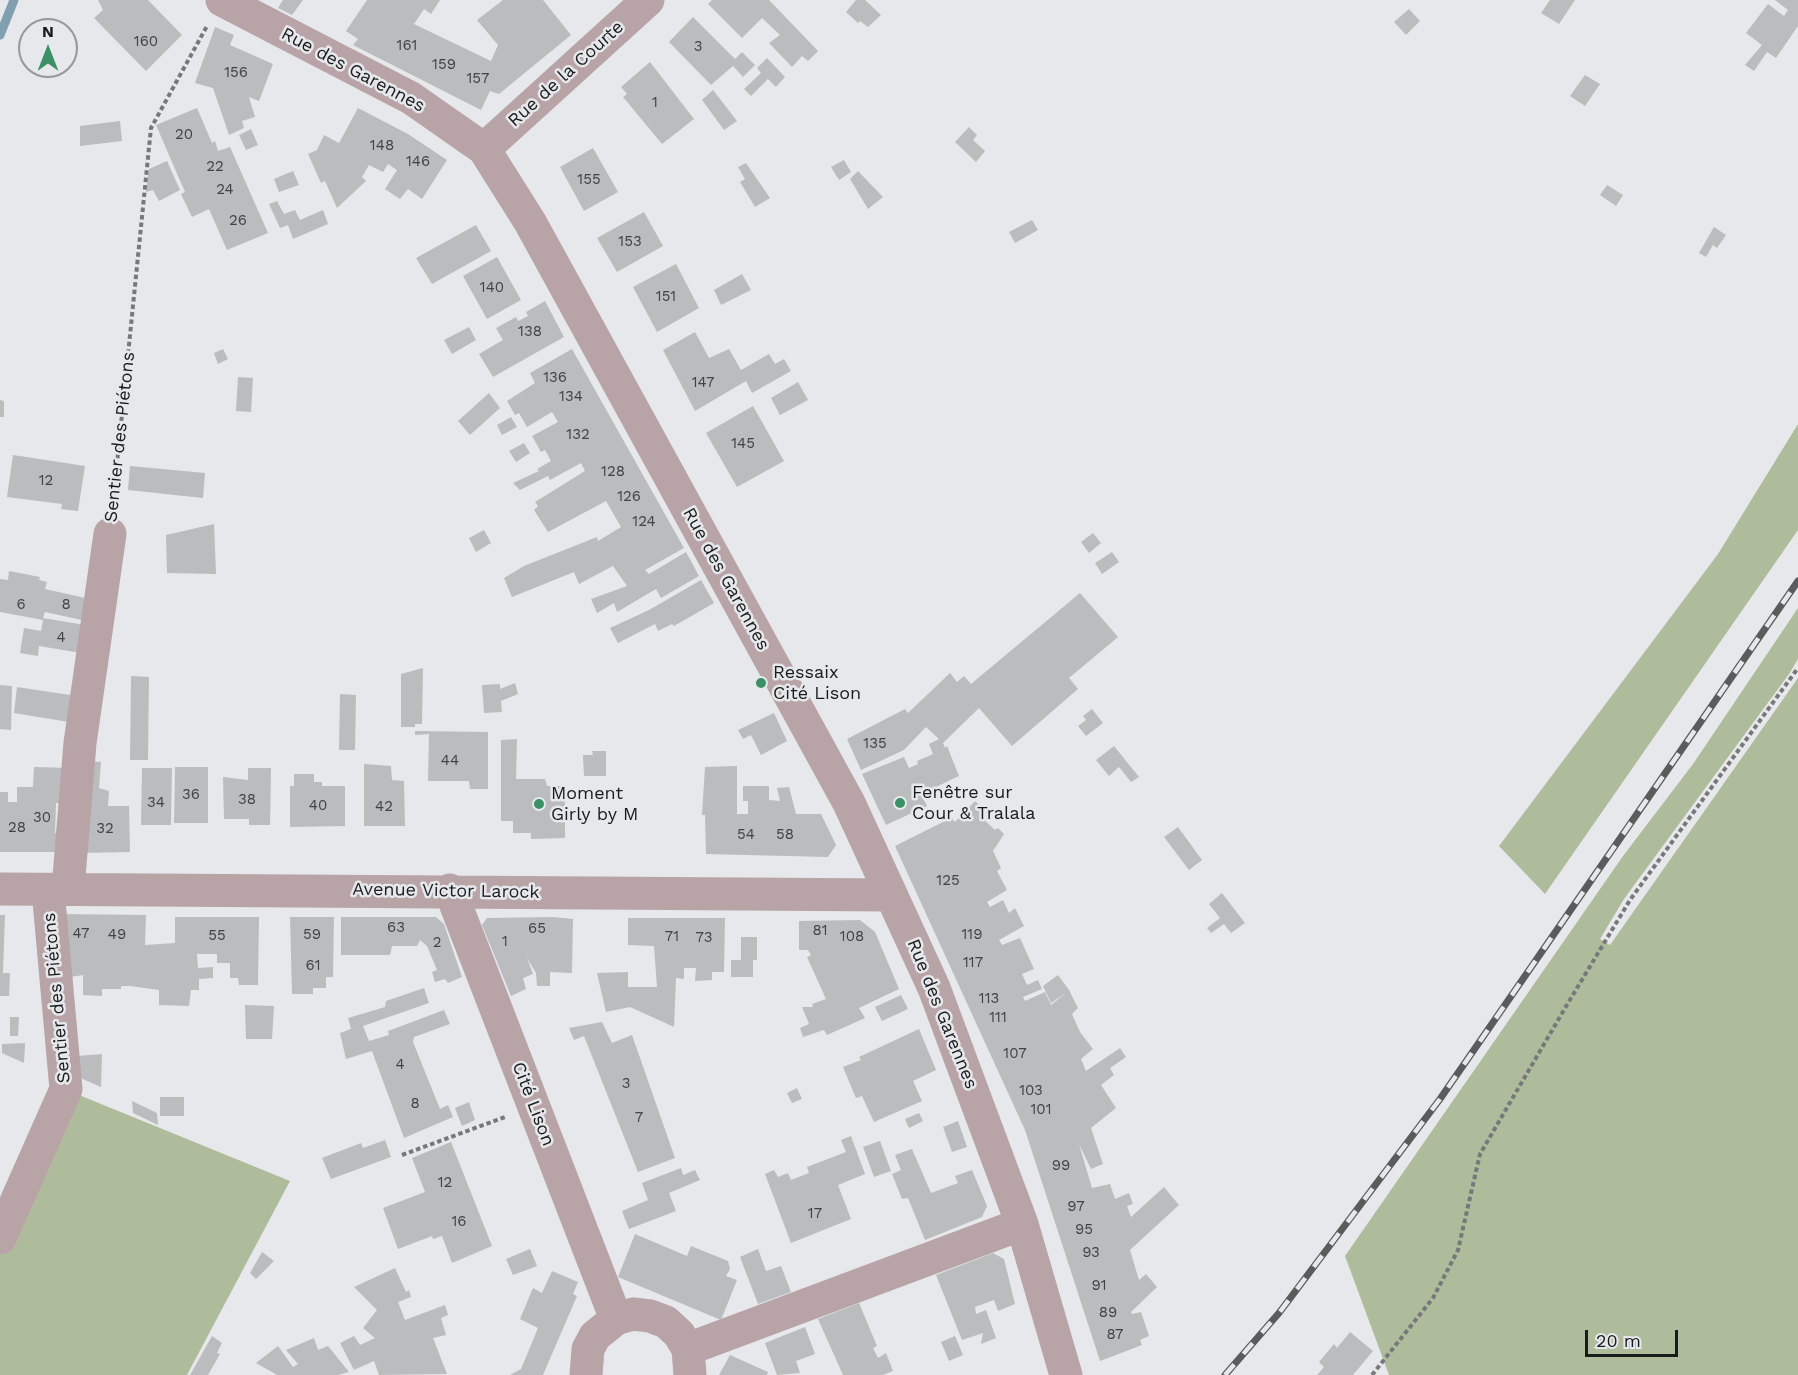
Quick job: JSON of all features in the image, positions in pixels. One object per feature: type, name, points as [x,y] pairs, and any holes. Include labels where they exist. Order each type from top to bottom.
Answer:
[{"type":"street","name":"Rue de la Courte","points":[[484,149],[648,0]]},
{"type":"street","name":"Rue des Garennes","points":[[216,10],[411,98],[484,149],[530,222],[849,803],[934,988],[1022,1224],[1066,1375]]},
{"type":"street","name":"Sentier des Piétons","points":[[0,1238],[66,1089],[58,889],[110,534]]},
{"type":"street","name":"Avenue Victor Larock","points":[[0,888],[891,895]]},
{"type":"street","name":"Cité Lison","points":[[450,890],[616,1319]]},
{"type":"street","points":[[586,1375],[588,1348],[595,1336],[616,1319],[633,1314],[658,1319],[679,1334],[689,1362],[1022,1224]]},
{"type":"path","name":"Sentier des Piétons","points":[[110,534],[152,128],[216,10]]},
{"type":"path","points":[[1372,1375],[1433,1298],[1458,1250],[1480,1154],[1579,984],[1630,900],[1798,668]]},
{"type":"path","points":[[402,1155],[534,1106]]},
{"type":"green space","points":[[1798,424],[1798,530],[1545,894],[1499,846],[1718,554]]},
{"type":"green space","points":[[1798,608],[1798,659],[1624,899],[1600,939],[1610,945],[1798,678],[1798,1375],[1389,1375],[1345,1256],[1623,856],[1693,764]]},
{"type":"green space","points":[[74,1093],[290,1181],[187,1375],[0,1375],[0,1255]]},
{"type":"building","points":[[98,0],[148,0],[182,35],[146,71],[94,18],[103,10]]},
{"type":"building","points":[[283,0],[303,0],[292,15],[278,8]]},
{"type":"building","points":[[367,0],[440,0],[431,14],[424,9],[414,24],[491,61],[498,45],[477,20],[503,0],[543,0],[571,35],[499,94],[490,91],[481,110],[353,45],[358,39],[346,31]]},
{"type":"building","points":[[712,0],[769,0],[818,51],[808,61],[802,56],[792,67],[769,43],[780,35],[762,18],[742,38],[708,4]]},
{"type":"building","points":[[856,0],[865,0],[881,15],[868,27],[860,21],[858,23],[846,12]]},
{"type":"building","points":[[1550,0],[1575,0],[1559,24],[1541,13]]},
{"type":"building","points":[[1775,0],[1798,0],[1798,26],[1776,58],[1767,52],[1754,71],[1745,65],[1762,45],[1746,33],[1768,4],[1784,16],[1788,10]]},
{"type":"building","points":[[1409,9],[1420,21],[1406,35],[1394,22]]},
{"type":"building","points":[[693,17],[735,59],[742,52],[755,65],[743,77],[733,66],[711,85],[669,42]]},
{"type":"building","points":[[215,27],[234,35],[230,45],[273,64],[259,101],[249,97],[255,117],[242,121],[244,128],[229,135],[213,88],[195,83]]},
{"type":"building","points":[[767,58],[785,77],[776,87],[768,79],[751,96],[744,89],[761,73],[757,68]]},
{"type":"building","points":[[650,62],[694,119],[662,144],[623,97],[627,94],[621,87]]},
{"type":"building","points":[[1585,75],[1600,84],[1585,106],[1570,96]]},
{"type":"building","points":[[713,90],[737,121],[724,130],[702,100]]},
{"type":"building","points":[[197,108],[212,143],[215,141],[218,151],[230,147],[268,233],[227,250],[209,209],[192,217],[181,194],[185,192],[156,125]]},
{"type":"building","points":[[358,108],[408,134],[447,160],[422,199],[408,189],[400,199],[385,189],[397,170],[388,164],[383,172],[369,165],[362,177],[366,181],[337,208],[325,181],[321,183],[308,154],[317,150],[324,135],[339,143]]},
{"type":"building","points":[[120,121],[122,141],[80,146],[80,126]]},
{"type":"building","points":[[969,127],[977,135],[973,140],[985,151],[976,162],[955,142]]},
{"type":"building","points":[[251,129],[258,145],[246,150],[239,135]]},
{"type":"building","points":[[593,148],[618,192],[584,211],[560,167]]},
{"type":"building","points":[[844,160],[851,172],[839,180],[831,167]]},
{"type":"building","points":[[167,161],[180,190],[159,201],[153,190],[146,192],[149,169]]},
{"type":"building","points":[[746,163],[770,198],[755,207],[740,182],[745,179],[738,167]]},
{"type":"building","points":[[293,171],[299,185],[279,192],[274,179]]},
{"type":"building","points":[[858,171],[883,197],[868,209],[850,179]]},
{"type":"building","points":[[1607,185],[1623,195],[1616,206],[1600,195]]},
{"type":"building","points":[[277,201],[284,214],[295,210],[300,220],[323,210],[328,224],[293,239],[288,225],[280,228],[269,204]]},
{"type":"building","points":[[644,212],[663,246],[617,272],[597,238]]},
{"type":"building","points":[[1032,220],[1038,230],[1015,243],[1009,232]]},
{"type":"building","points":[[476,225],[491,251],[432,284],[416,258]]},
{"type":"building","points":[[1714,227],[1726,235],[1717,248],[1713,245],[1706,257],[1699,253]]},
{"type":"building","points":[[497,257],[521,300],[487,319],[463,276]]},
{"type":"building","points":[[676,264],[699,308],[657,332],[633,287]]},
{"type":"building","points":[[742,274],[751,290],[721,305],[714,290]]},
{"type":"building","points":[[545,301],[564,337],[493,377],[479,354],[503,340],[496,328],[516,317],[518,321],[528,316],[526,312]]},
{"type":"building","points":[[469,327],[476,340],[452,354],[444,340]]},
{"type":"building","points":[[695,332],[709,358],[729,349],[741,370],[769,354],[775,364],[784,359],[791,371],[752,393],[746,381],[695,411],[663,350]]},
{"type":"building","points":[[223,349],[228,359],[218,364],[214,353]]},
{"type":"building","points":[[572,349],[684,548],[645,570],[649,574],[686,552],[699,576],[661,598],[656,589],[617,612],[614,603],[597,613],[591,599],[627,586],[613,566],[579,584],[574,572],[512,597],[504,578],[524,566],[597,537],[598,541],[621,527],[606,501],[548,532],[534,510],[538,506],[535,502],[585,471],[581,463],[550,480],[548,476],[520,490],[513,483],[539,471],[537,469],[551,461],[545,450],[541,452],[532,436],[558,422],[552,412],[527,427],[519,413],[515,415],[507,401],[535,383],[530,373]]},
{"type":"building","points":[[238,377],[253,378],[251,412],[236,411]]},
{"type":"building","points":[[798,382],[808,400],[780,415],[771,398]]},
{"type":"building","points":[[489,393],[500,408],[470,435],[458,421]]},
{"type":"building","points":[[0,400],[4,401],[4,417],[0,417]]},
{"type":"building","points":[[753,406],[784,461],[737,487],[706,433]]},
{"type":"building","points":[[511,417],[517,427],[502,435],[497,425]]},
{"type":"building","points":[[524,443],[530,453],[516,462],[509,451]]},
{"type":"building","points":[[13,455],[85,466],[78,511],[61,509],[62,504],[7,497]]},
{"type":"building","points":[[130,466],[205,473],[203,498],[128,490]]},
{"type":"building","points":[[214,524],[216,574],[167,573],[166,535]]},
{"type":"building","points":[[484,530],[491,543],[476,552],[469,538]]},
{"type":"building","points":[[1093,533],[1101,543],[1089,553],[1081,542]]},
{"type":"building","points":[[1112,552],[1119,562],[1102,574],[1095,563]]},
{"type":"building","points":[[9,571],[40,577],[39,580],[47,582],[45,589],[90,599],[86,621],[45,612],[43,618],[85,625],[81,653],[39,646],[38,656],[20,653],[24,628],[41,631],[43,620],[0,612],[0,579],[8,580]]},
{"type":"building","points":[[701,580],[714,603],[674,626],[672,624],[658,631],[655,624],[618,643],[610,628],[649,610]]},
{"type":"building","points":[[1080,593],[1118,637],[1069,678],[1078,689],[1012,746],[979,708],[943,743],[945,748],[947,746],[959,776],[921,794],[927,806],[886,825],[862,774],[904,757],[909,768],[918,764],[917,761],[933,754],[929,744],[939,739],[926,727],[904,750],[861,770],[847,739],[905,709],[908,713],[950,673],[957,682],[964,676],[971,684]]},
{"type":"building","points":[[423,668],[422,724],[415,724],[415,727],[401,727],[401,674]]},
{"type":"building","points":[[131,676],[149,677],[148,760],[130,760]]},
{"type":"building","points":[[515,683],[518,694],[501,701],[502,712],[484,713],[482,685],[500,684],[500,689]]},
{"type":"building","points":[[0,685],[12,686],[11,730],[0,729]]},
{"type":"building","points":[[17,687],[77,696],[75,723],[14,713]]},
{"type":"building","points":[[340,694],[356,695],[355,750],[339,750]]},
{"type":"building","points":[[1092,709],[1103,723],[1086,736],[1078,726],[1086,720],[1083,716]]},
{"type":"building","points":[[774,713],[787,741],[761,755],[751,735],[743,739],[738,730]]},
{"type":"building","points":[[415,731],[488,732],[488,789],[470,789],[469,781],[428,781],[429,734],[415,735]]},
{"type":"building","name":"Moment Girly by M","points":[[517,739],[516,779],[545,779],[547,786],[565,786],[565,838],[531,839],[531,833],[513,833],[513,821],[501,821],[501,740]]},
{"type":"building","points":[[1114,746],[1139,777],[1131,782],[1119,767],[1109,776],[1096,760]]},
{"type":"building","points":[[592,751],[606,751],[606,776],[584,776],[583,755],[593,755]]},
{"type":"building","points":[[85,761],[101,762],[99,788],[109,791],[108,806],[129,806],[130,852],[80,853]]},
{"type":"building","points":[[364,764],[391,766],[392,780],[404,781],[405,826],[364,826]]},
{"type":"building","points":[[737,766],[737,814],[748,814],[748,801],[743,801],[743,786],[769,786],[769,800],[780,801],[777,788],[789,787],[796,814],[821,814],[836,845],[828,857],[706,854],[705,815],[702,815],[705,767]]},
{"type":"building","points":[[34,767],[72,768],[71,803],[56,803],[55,833],[65,832],[63,852],[0,852],[0,792],[8,792],[8,802],[17,802],[17,787],[33,787]]},
{"type":"building","points":[[175,767],[208,767],[208,823],[174,823]]},
{"type":"building","points":[[142,768],[172,768],[171,825],[141,825]]},
{"type":"building","points":[[248,768],[271,768],[270,825],[249,825],[249,819],[224,819],[223,777],[248,780]]},
{"type":"building","points":[[294,774],[314,774],[314,782],[322,782],[322,786],[345,786],[345,826],[290,827],[290,786],[294,786]]},
{"type":"building","points":[[975,801],[985,810],[980,816],[995,830],[998,828],[1004,834],[993,851],[1001,868],[997,871],[1007,890],[987,902],[990,907],[1003,900],[1009,913],[1015,908],[1024,926],[999,940],[1002,945],[1020,938],[1034,969],[1022,974],[1027,985],[1038,980],[1042,989],[1023,997],[1025,1001],[1045,992],[1051,1005],[1066,993],[1051,1003],[1043,986],[1058,975],[1078,1008],[1072,1014],[1080,1032],[1093,1049],[1081,1059],[1086,1071],[1120,1048],[1126,1057],[1110,1068],[1114,1075],[1101,1085],[1116,1108],[1091,1128],[1103,1164],[1091,1169],[1079,1144],[1092,1188],[1110,1184],[1115,1199],[1129,1193],[1133,1204],[1127,1206],[1131,1217],[1164,1187],[1179,1205],[1130,1250],[1139,1280],[1146,1274],[1157,1287],[1131,1312],[1132,1314],[1141,1312],[1149,1336],[1140,1340],[1142,1345],[1100,1361],[1025,1130],[895,846],[951,818],[955,822]]},
{"type":"building","points":[[1178,827],[1202,860],[1189,870],[1164,837]]},
{"type":"building","points":[[1222,893],[1245,923],[1231,933],[1224,924],[1211,933],[1207,928],[1220,918],[1209,904]]},
{"type":"building","points":[[60,914],[146,915],[145,945],[175,943],[175,917],[259,917],[258,985],[239,985],[238,978],[230,978],[230,963],[217,963],[217,954],[197,954],[198,968],[213,967],[213,978],[199,979],[199,990],[191,990],[189,1006],[159,1005],[159,990],[130,986],[121,986],[121,989],[102,989],[102,996],[83,995],[83,975],[70,977]]},
{"type":"building","points":[[0,915],[5,915],[3,973],[10,973],[9,996],[0,996]]},
{"type":"building","points":[[290,917],[334,917],[333,977],[326,977],[326,988],[313,988],[313,994],[292,994]]},
{"type":"building","points":[[341,917],[436,917],[444,924],[462,977],[448,983],[445,979],[435,982],[432,972],[437,970],[427,946],[420,940],[417,946],[392,946],[390,955],[341,955]]},
{"type":"building","points":[[487,918],[573,919],[572,973],[550,972],[550,986],[537,986],[536,973],[527,958],[533,974],[523,978],[526,989],[511,996],[482,925]]},
{"type":"building","points":[[628,918],[725,918],[724,972],[712,972],[712,980],[695,981],[696,968],[684,968],[684,979],[676,978],[674,1027],[630,1007],[606,1012],[597,973],[628,972],[628,987],[657,987],[654,946],[628,945]]},
{"type":"building","points":[[860,920],[875,932],[899,989],[859,1008],[865,1018],[827,1035],[824,1030],[803,1037],[800,1028],[809,1024],[802,1007],[813,1007],[812,1004],[826,999],[807,957],[811,955],[808,950],[799,950],[799,921]]},
{"type":"building","points":[[741,937],[757,937],[757,960],[753,960],[753,977],[731,977],[731,960],[741,960]]},
{"type":"building","points":[[424,988],[429,1003],[363,1026],[369,1041],[389,1035],[388,1031],[444,1010],[450,1024],[414,1037],[413,1042],[440,1109],[448,1105],[453,1117],[404,1138],[372,1051],[346,1059],[340,1033],[351,1029],[348,1018],[385,1007],[386,1001]]},
{"type":"building","points":[[901,995],[908,1009],[882,1021],[875,1007]]},
{"type":"building","points":[[245,1005],[274,1006],[272,1039],[246,1039]]},
{"type":"building","points":[[10,1017],[19,1017],[18,1036],[10,1036]]},
{"type":"building","points":[[602,1022],[612,1043],[632,1035],[675,1158],[638,1172],[584,1036],[574,1040],[569,1028]]},
{"type":"building","points":[[919,1029],[936,1070],[913,1081],[922,1101],[874,1122],[862,1096],[856,1098],[843,1067]]},
{"type":"building","points":[[25,1043],[24,1063],[2,1053],[2,1044]]},
{"type":"building","points":[[102,1054],[101,1087],[78,1077],[78,1056]]},
{"type":"building","points":[[797,1088],[802,1099],[792,1103],[787,1093]]},
{"type":"building","points":[[160,1097],[184,1097],[184,1116],[160,1116]]},
{"type":"building","points":[[132,1101],[157,1113],[158,1125],[133,1113]]},
{"type":"building","points":[[469,1102],[475,1120],[462,1126],[455,1108]]},
{"type":"building","points":[[919,1113],[923,1121],[909,1128],[905,1119]]},
{"type":"building","points":[[958,1121],[967,1147],[952,1152],[943,1127]]},
{"type":"building","points":[[851,1136],[865,1174],[838,1185],[851,1219],[791,1243],[765,1174],[774,1170],[778,1177],[788,1173],[791,1180],[809,1173],[807,1167],[846,1152],[841,1140]]},
{"type":"building","points":[[385,1140],[391,1157],[331,1179],[322,1158],[361,1143],[363,1148]]},
{"type":"building","points":[[880,1141],[891,1171],[874,1177],[863,1147]]},
{"type":"building","points":[[451,1142],[492,1246],[452,1263],[442,1236],[433,1239],[432,1236],[398,1249],[383,1208],[425,1192],[412,1158]]},
{"type":"building","points":[[912,1149],[931,1193],[958,1183],[955,1176],[972,1170],[987,1206],[982,1217],[925,1240],[908,1198],[902,1199],[892,1174],[901,1170],[895,1155]]},
{"type":"building","points":[[681,1168],[683,1175],[695,1170],[700,1180],[669,1193],[676,1211],[629,1229],[622,1211],[648,1200],[642,1183]]},
{"type":"building","points":[[635,1234],[687,1256],[691,1246],[728,1261],[730,1269],[726,1276],[737,1280],[721,1320],[618,1277]]},
{"type":"building","points":[[530,1249],[537,1266],[513,1275],[506,1259]]},
{"type":"building","points":[[758,1249],[766,1271],[781,1266],[791,1292],[758,1304],[740,1257]]},
{"type":"building","points":[[262,1252],[274,1261],[256,1279],[250,1273]]},
{"type":"building","points":[[993,1253],[1004,1259],[1015,1304],[998,1311],[994,1300],[975,1307],[976,1314],[986,1310],[996,1338],[981,1344],[983,1333],[962,1340],[936,1275]]},
{"type":"building","points":[[395,1268],[406,1292],[409,1290],[411,1297],[398,1302],[405,1320],[445,1305],[448,1315],[441,1318],[446,1335],[433,1338],[447,1374],[379,1375],[374,1361],[354,1370],[340,1343],[354,1336],[360,1345],[375,1338],[363,1328],[377,1310],[354,1287]]},
{"type":"building","points":[[552,1271],[578,1282],[573,1294],[577,1296],[543,1375],[510,1375],[521,1369],[538,1328],[520,1319],[533,1288],[542,1293]]},
{"type":"building","points":[[859,1303],[877,1346],[873,1348],[878,1358],[886,1353],[893,1371],[883,1375],[843,1375],[818,1319]]},
{"type":"building","points":[[805,1327],[815,1354],[796,1361],[800,1373],[777,1375],[765,1343]]},
{"type":"building","points":[[1350,1332],[1373,1351],[1353,1375],[1317,1375],[1324,1367],[1319,1362],[1334,1344],[1337,1348]]},
{"type":"building","points":[[212,1336],[222,1343],[217,1353],[220,1354],[208,1375],[190,1375]]},
{"type":"building","points":[[955,1336],[963,1355],[949,1361],[941,1342]]},
{"type":"building","points":[[314,1338],[318,1350],[328,1346],[349,1372],[338,1375],[277,1375],[256,1363],[278,1346],[293,1367],[298,1364],[286,1350]]},
{"type":"building","points":[[730,1355],[768,1372],[767,1375],[719,1375]]},
{"type":"waterway","points":[[0,35],[14,0]]},
{"type":"railway","points":[[1225,1375],[1279,1313],[1440,1099],[1798,581]]},
{"type":"place","name":"Ressaix Cité Lison","points":[[761,683]]},
{"type":"place","name":"Fenêtre sur Cour & Tralala","points":[[900,803]]},
{"type":"place","name":"Moment Girly by M","points":[[539,804]]}]
